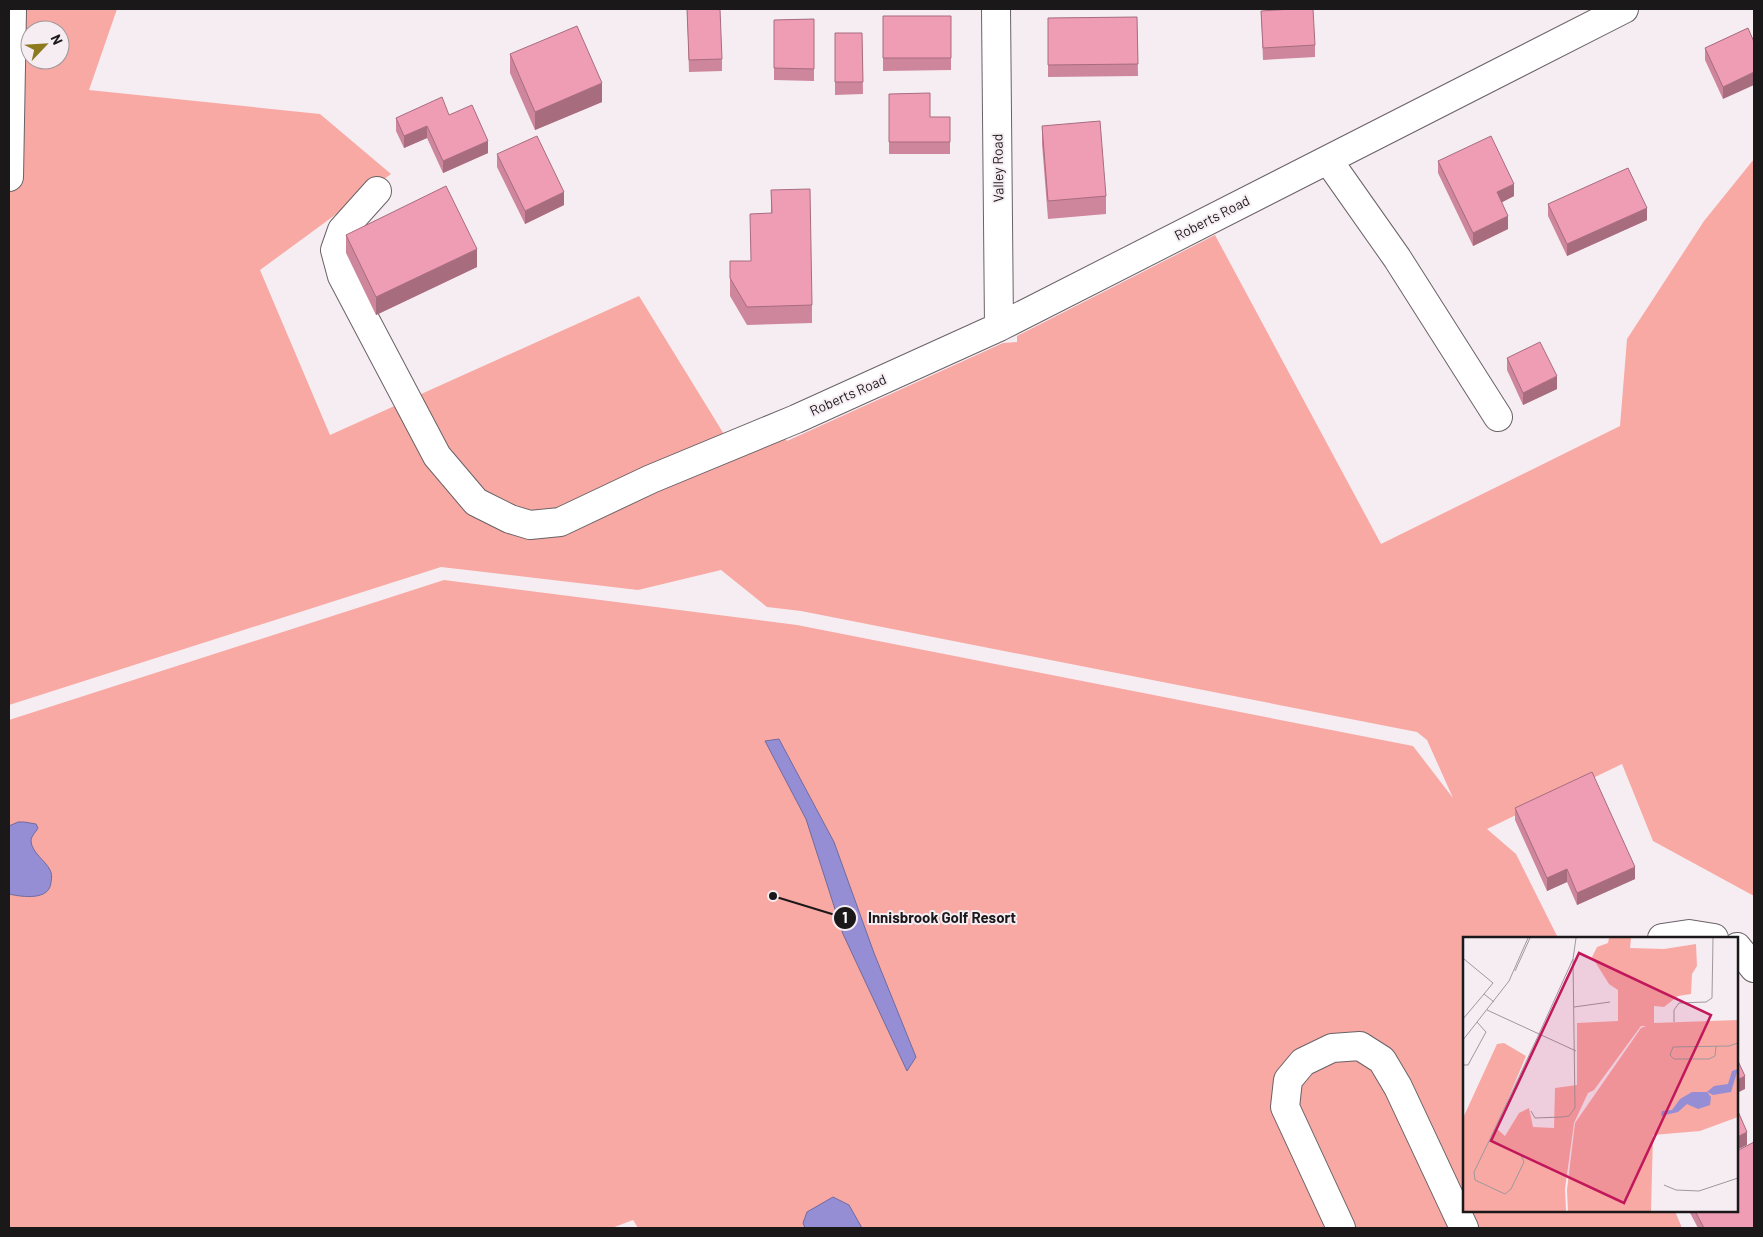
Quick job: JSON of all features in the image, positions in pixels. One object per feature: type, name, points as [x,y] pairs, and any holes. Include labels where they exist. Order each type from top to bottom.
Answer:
[{"type":"street","points":[[9,177],[12,9]]},
{"type":"street","name":"Valley Road","points":[[996,9],[999,327]]},
{"type":"street","name":"Roberts Road","points":[[377,192],[342,230],[335,250],[342,276],[437,456],[476,502],[510,519],[530,525],[560,522],[651,479],[796,419],[999,327],[1624,9]]},
{"type":"street","points":[[1328,160],[1376,226],[1498,417]]},
{"type":"street","points":[[1669,937],[1689,934],[1708,937]]},
{"type":"street","points":[[1738,948],[1754,968]]},
{"type":"street","points":[[1342,1228],[1285,1107],[1288,1080],[1303,1062],[1332,1048],[1360,1046],[1382,1060],[1398,1087],[1464,1228]]},
{"type":"shaded area","points":[[9,9],[117,9],[89,90],[320,114],[391,174],[260,270],[330,435],[639,296],[738,457],[784,436],[787,441],[1003,343],[1017,342],[1017,336],[1215,235],[1381,544],[1620,426],[1627,339],[1704,221],[1754,159],[1754,896],[1653,841],[1622,764],[1487,829],[1516,854],[1558,937],[1463,937],[1463,1212],[1675,1212],[1682,1228],[638,1228],[633,1220],[612,1228],[9,1228],[9,720],[444,580],[797,625],[1413,746],[1453,798],[1427,740],[1417,732],[801,611],[767,607],[721,570],[638,590],[441,567],[9,705]]},
{"type":"shaded area","points":[[779,739],[834,842],[874,953],[916,1057],[907,1071],[843,934],[806,819],[765,741]]},
{"type":"shaded area","points":[[18,822],[36,824],[38,828],[32,837],[32,845],[36,853],[48,866],[52,876],[49,888],[41,895],[28,897],[9,894],[9,826]]},
{"type":"shaded area","points":[[833,1197],[849,1205],[862,1228],[805,1228],[803,1223],[807,1212]]},
{"type":"building","points":[[687,9],[720,9],[722,59],[689,60]]},
{"type":"building","points":[[1313,9],[1315,45],[1263,48],[1261,11]]},
{"type":"building","points":[[883,16],[951,16],[951,58],[883,58]]},
{"type":"building","points":[[1137,17],[1138,64],[1048,65],[1048,18]]},
{"type":"building","points":[[814,19],[814,69],[774,68],[774,20]]},
{"type":"building","points":[[577,26],[602,83],[535,112],[510,54]]},
{"type":"building","points":[[1748,28],[1754,42],[1754,72],[1723,87],[1705,48]]},
{"type":"building","points":[[835,33],[862,33],[863,82],[835,82]]},
{"type":"building","points":[[930,93],[930,117],[950,117],[950,142],[889,142],[889,94]]},
{"type":"building","points":[[442,97],[449,115],[472,105],[488,141],[443,161],[427,126],[404,136],[396,118]]},
{"type":"building","points":[[1100,121],[1106,196],[1048,201],[1042,126]]},
{"type":"building","points":[[537,136],[564,192],[525,211],[497,154]]},
{"type":"building","points":[[1491,136],[1514,184],[1497,192],[1508,216],[1473,233],[1438,161]]},
{"type":"building","points":[[1628,168],[1647,208],[1567,244],[1548,204]]},
{"type":"building","points":[[446,186],[477,249],[376,297],[346,235]]},
{"type":"building","points":[[810,189],[812,305],[747,307],[730,278],[730,261],[751,261],[750,214],[772,213],[771,190]]},
{"type":"building","points":[[1540,342],[1557,376],[1523,393],[1507,358]]},
{"type":"building","points":[[1592,772],[1635,867],[1577,893],[1567,869],[1547,878],[1515,808]]},
{"type":"building","points":[[1738,1061],[1745,1076],[1738,1080]]},
{"type":"building","points":[[1738,1111],[1747,1132],[1738,1136]]},
{"type":"building","points":[[1754,1142],[1754,1227],[1704,1228],[1696,1212],[1738,1212],[1738,1150]]},
{"type":"place","name":"Innisbrook Golf Resort","points":[[773,896]]}]
